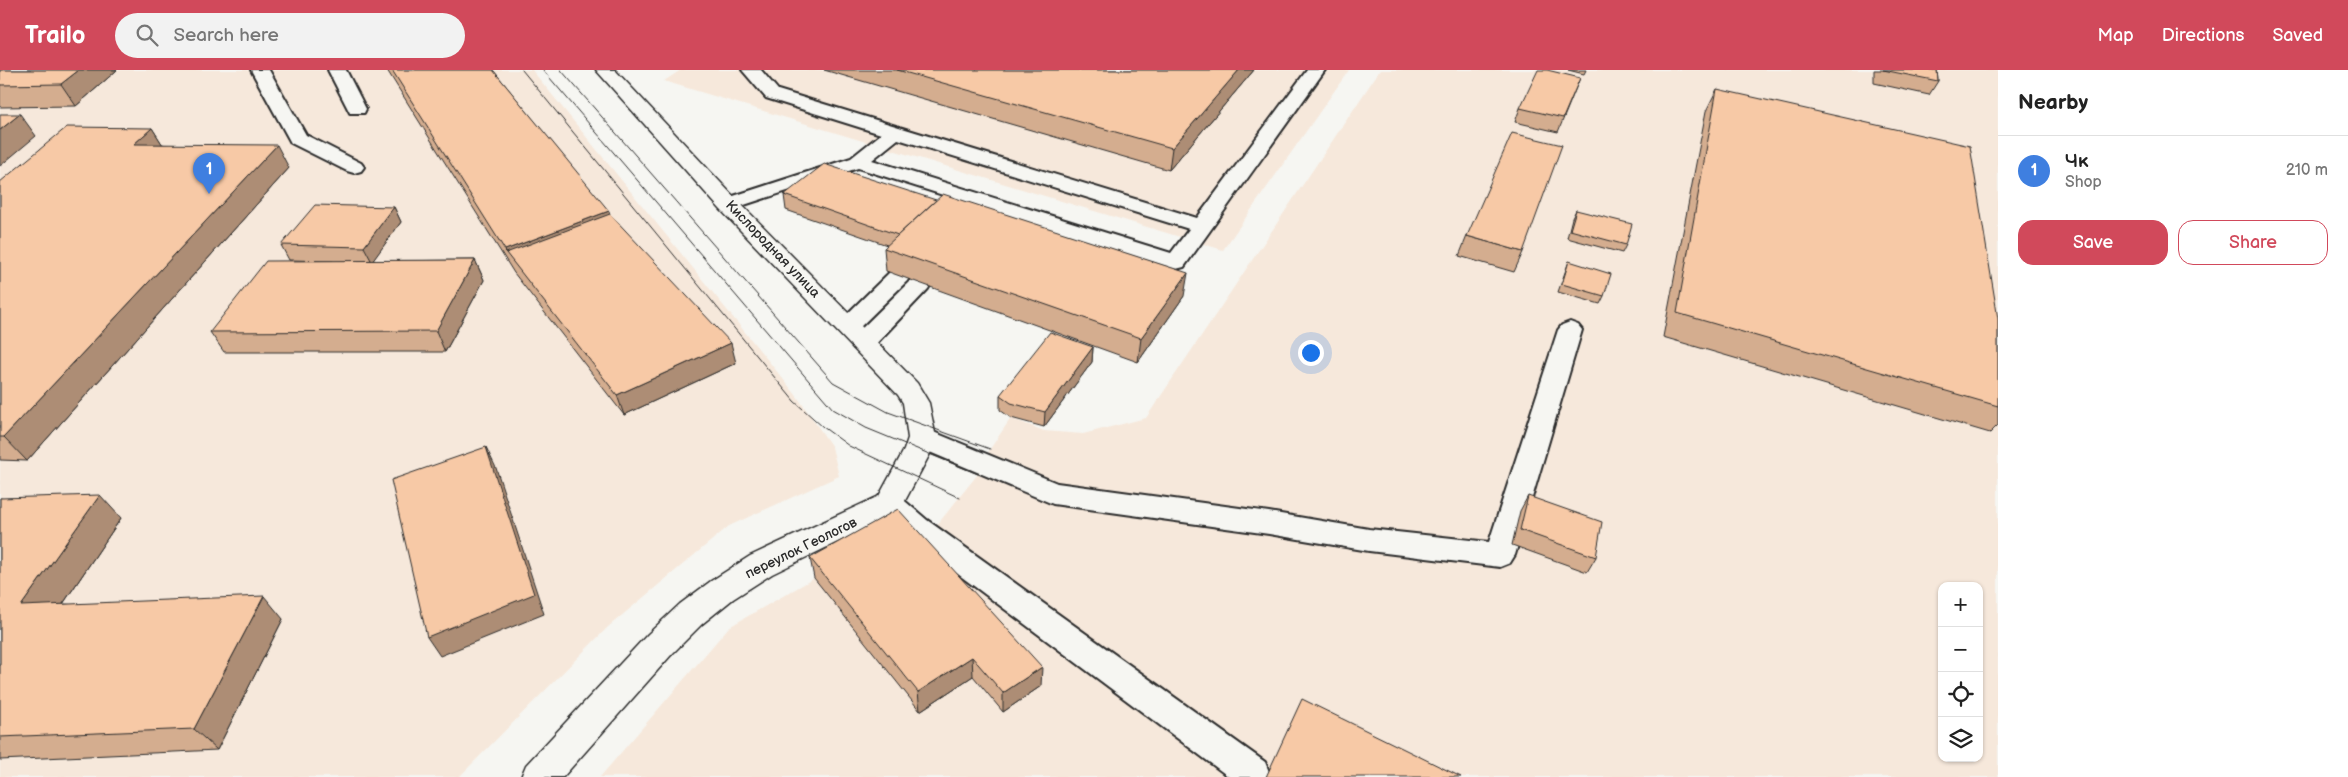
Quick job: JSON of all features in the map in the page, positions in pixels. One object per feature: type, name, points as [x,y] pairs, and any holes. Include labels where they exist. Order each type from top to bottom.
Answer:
[{"type":"street","name":"Кислородная улица","points":[[604,70],[728,204],[908,389],[916,403],[922,438]]},
{"type":"street","points":[[889,504],[918,450],[922,438]]},
{"type":"street","name":"переулок Геологов","points":[[539,777],[660,644],[691,614],[722,590],[761,565],[889,504]]},
{"type":"lane","points":[[260,70],[298,139],[354,168]]},
{"type":"lane","points":[[337,70],[357,109]]},
{"type":"lane","points":[[751,70],[772,94],[892,133],[1202,226]]},
{"type":"lane","points":[[858,162],[1176,262],[1316,70]]},
{"type":"lane","points":[[728,204],[858,162],[892,133]]},
{"type":"lane","points":[[964,216],[980,200]]},
{"type":"lane","points":[[984,223],[1000,207]]},
{"type":"lane","points":[[855,334],[899,276]]},
{"type":"lane","points":[[855,334],[920,284]]},
{"type":"lane","points":[[922,438],[1053,492],[1269,523],[1369,540],[1500,555],[1570,330]]},
{"type":"lane","points":[[889,504],[917,528],[1253,774]]},
{"type":"shaded area","points":[[0,70],[532,70],[796,395],[832,447],[839,476],[729,526],[608,627],[459,777],[0,777]]},
{"type":"shaded area","points":[[681,70],[1349,70],[1223,250],[664,81]]},
{"type":"shaded area","points":[[1380,70],[1998,70],[1998,777],[600,777],[729,627],[900,529],[937,525],[978,474],[990,449],[1011,418],[1044,431],[1083,434],[1146,418]]},
{"type":"building","points":[[0,70],[79,70],[61,84],[0,85]]},
{"type":"building","points":[[392,70],[493,70],[609,211],[505,250]]},
{"type":"building","points":[[897,70],[1239,70],[1172,148]]},
{"type":"building","points":[[1538,70],[1547,70],[1580,78],[1563,118],[1520,108]]},
{"type":"building","points":[[1883,70],[1937,70],[1938,81]]},
{"type":"building","points":[[1717,89],[1970,146],[1998,319],[1998,406],[1677,313]]},
{"type":"building","points":[[0,114],[20,114],[0,130]]},
{"type":"building","points":[[67,127],[152,128],[134,144],[277,145],[4,437],[0,437],[0,182]]},
{"type":"building","points":[[1512,133],[1562,145],[1523,252],[1467,236]]},
{"type":"building","points":[[824,164],[936,200],[898,235],[784,195]]},
{"type":"building","points":[[943,194],[1188,273],[1141,338],[884,248]]},
{"type":"building","points":[[315,205],[394,207],[364,247],[281,245]]},
{"type":"building","points":[[1576,210],[1632,224],[1626,245],[1570,230]]},
{"type":"building","points":[[610,214],[731,343],[617,395],[506,253]]},
{"type":"building","points":[[475,260],[436,331],[210,332],[266,261]]},
{"type":"building","points":[[1569,261],[1611,274],[1604,296],[1562,284]]},
{"type":"building","points":[[1050,332],[1093,347],[1045,412],[1011,403],[1000,395]]},
{"type":"building","points":[[486,447],[534,594],[427,637],[391,480]]},
{"type":"building","points":[[100,495],[21,606],[264,596],[194,729],[0,737],[0,498]]},
{"type":"building","points":[[1528,496],[1602,522],[1596,557],[1520,530]]},
{"type":"building","points":[[898,509],[1042,667],[1003,693],[972,657],[918,692],[810,558]]},
{"type":"building","points":[[1302,699],[1461,777],[1266,777]]},
{"type":"tram line","points":[[522,70],[794,401],[823,427],[849,446],[960,498]]},
{"type":"tram line","points":[[543,70],[833,409],[866,428],[978,474]]},
{"type":"tram line","points":[[561,70],[833,382],[888,412],[990,449]]},
{"type":"place","name":"Чк","points":[[209,194]]}]
